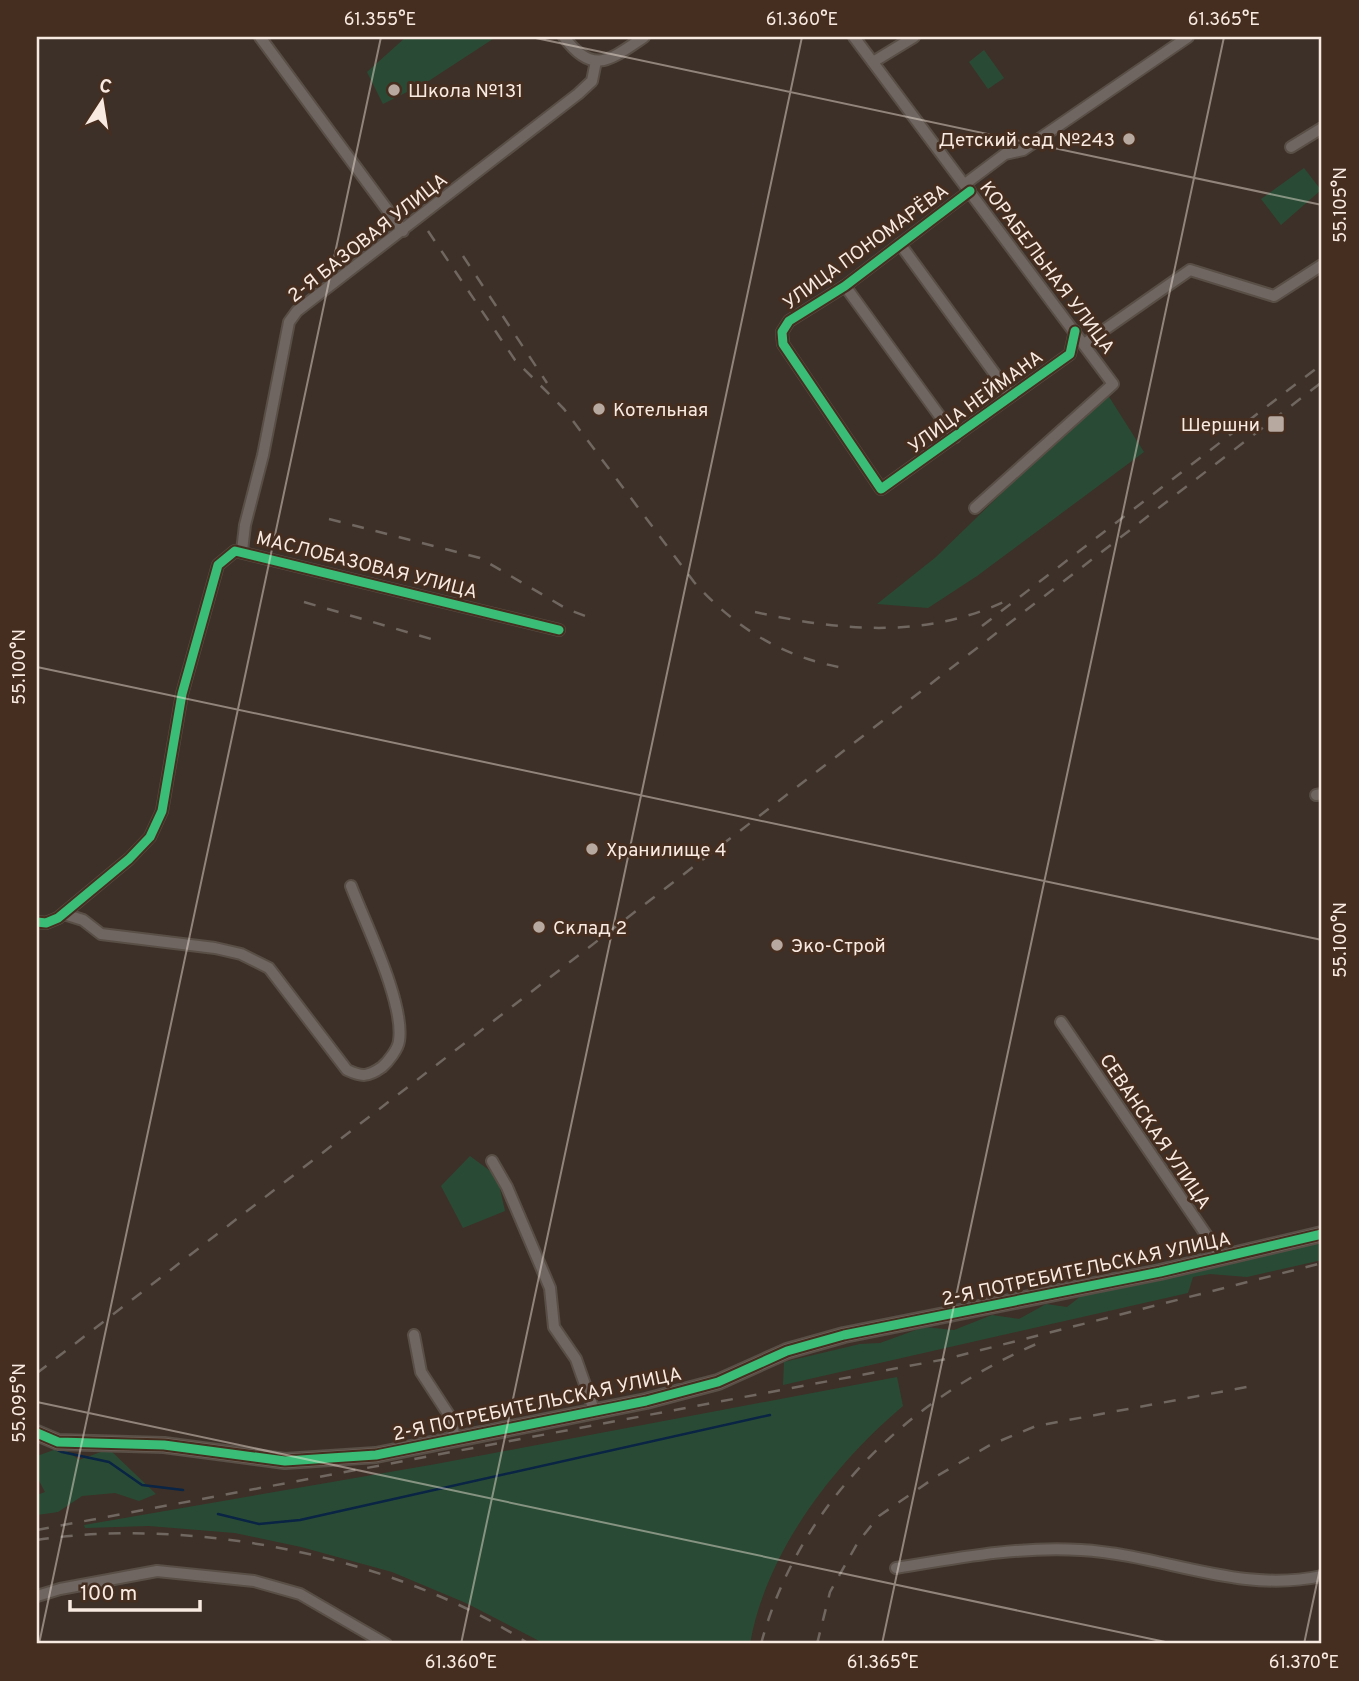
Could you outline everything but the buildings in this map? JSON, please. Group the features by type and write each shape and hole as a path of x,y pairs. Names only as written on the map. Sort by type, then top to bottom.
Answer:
{"street":[{"path":"260,37 403,231"},
{"path":"564,37 576,54 596,61 617,56 644,37"},
{"name":"КОРАБЕЛЬНАЯ УЛИЦА","path":"854,37 1113,384 975,508"},
{"path":"873,62 914,37"},
{"name":"УЛИЦА ПОНОМАРЁВА","path":"881,489 783,344 782,332 789,321 845,286 900,244 1005,154 1023,150 1188,37"},
{"name":"2-Я БАЗОВАЯ УЛИЦА","path":"242,551 289,321 297,311 585,88 592,81 596,61"},
{"path":"1292,147 1322,128"},
{"path":"900,244 1011,397"},
{"path":"1084,344 1190,271 1274,296 1322,265"},
{"path":"845,286 955,437"},
{"name":"УЛИЦА НЕЙМАНА","path":"881,489 1070,354 1075,331"},
{"name":"МАСЛОБАЗОВАЯ УЛИЦА","path":"37,922 50,922 64,914 129,859 156,827 163,804 182,694 218,565 226,556 242,551 559,630"},
{"path":"64,914 83,920 101,934 215,948 240,954 269,968 347,1070 361,1077 372,1074 386,1064 399,1042 398,1007 351,886"},
{"name":"СЕВАНСКАЯ УЛИЦА","path":"1061,1022 1222,1258"},
{"path":"492,1161 507,1186 550,1287 554,1327 576,1359 595,1413"},
{"name":"2-Я ПОТРЕБИТЕЛЬСКАЯ УЛИЦА","path":"37,1433 58,1442 152,1444 285,1461 376,1455 595,1413 718,1382 786,1351 844,1335 1222,1258 1322,1234"},
{"path":"414,1335 421,1372 449,1415 456,1440"},
{"path":"896,1568 976,1554 1081,1550 1261,1582 1322,1576"},
{"path":"37,1596 60,1589 157,1571 254,1581 300,1594 386,1644"}],"green space":[{"name":"Школа №131","path":"406,37 496,37 427,82 383,104 367,72"},
{"path":"984,50 1004,78 988,89 969,62"},
{"path":"1304,168 1321,190 1281,225 1261,199"},
{"path":"1106,392 1144,452 977,576 928,608 877,604 936,557"},
{"path":"470,1156 497,1176 505,1211 463,1228 441,1186"},
{"path":"1322,1242 1322,1260 1247,1277 1210,1274 1193,1277 1188,1293 783,1385 784,1362 860,1344 880,1343 924,1327 954,1330 992,1315 1019,1319 1046,1304 1067,1307 1081,1296"},
{"path":"897,1377 903,1406 852,1455 806,1513 771,1576 758,1610 750,1644 545,1644 466,1603 392,1572 301,1547 235,1533 149,1526 85,1528 84,1525 436,1464"},
{"path":"62,1447 79,1460 109,1449 156,1494 139,1501 115,1493 82,1496 58,1512 37,1515 37,1495 45,1492 37,1477 37,1456"}],"waterway":[{"path":"218,1514 259,1524 300,1520 770,1415"},
{"path":"37,1440 62,1452 109,1462 142,1485 183,1490"}],"railway":[{"path":"428,231 515,360 564,409 694,582 710,599 764,640 805,658 850,669"},
{"path":"463,256 547,383"},
{"path":"982,626 1322,364"},
{"path":"37,1373 1322,382"},
{"path":"329,519 480,558 567,609 596,620"},
{"path":"755,612 819,624 882,628 944,621 1006,601"},
{"path":"304,602 431,639"},
{"path":"37,1530 946,1359 1322,1263"},
{"path":"761,1644 779,1593 802,1545 831,1501 866,1461 904,1425 947,1393 993,1365 1041,1342"},
{"path":"817,1644 830,1592 858,1542 879,1516 937,1476 990,1445 1036,1426 1247,1387"},
{"path":"37,1540 97,1534 161,1534 226,1539 292,1550 357,1567 419,1588 477,1614 529,1644"}],"cycle path":[{"path":"970,191 845,286 789,321 782,332 783,344 881,489 1070,354 1075,331"},
{"path":"37,922 46,923 58,918 129,859 150,837 162,811 182,694 218,565 235,551 559,630"},
{"path":"37,1433 58,1442 164,1445 285,1461 376,1455 646,1401 718,1382 787,1351 844,1335 1160,1272 1322,1234"}],"place":[{"name":"Школа №131","path":"394,90"},
{"name":"Детский сад №243","path":"1129,139"},
{"name":"Котельная","path":"599,409"},
{"name":"Шершни","path":"1276,424"},
{"name":"Хранилище 4","path":"592,849"},
{"name":"Склад 2","path":"539,927"},
{"name":"Эко-Строй","path":"777,945"}]}
